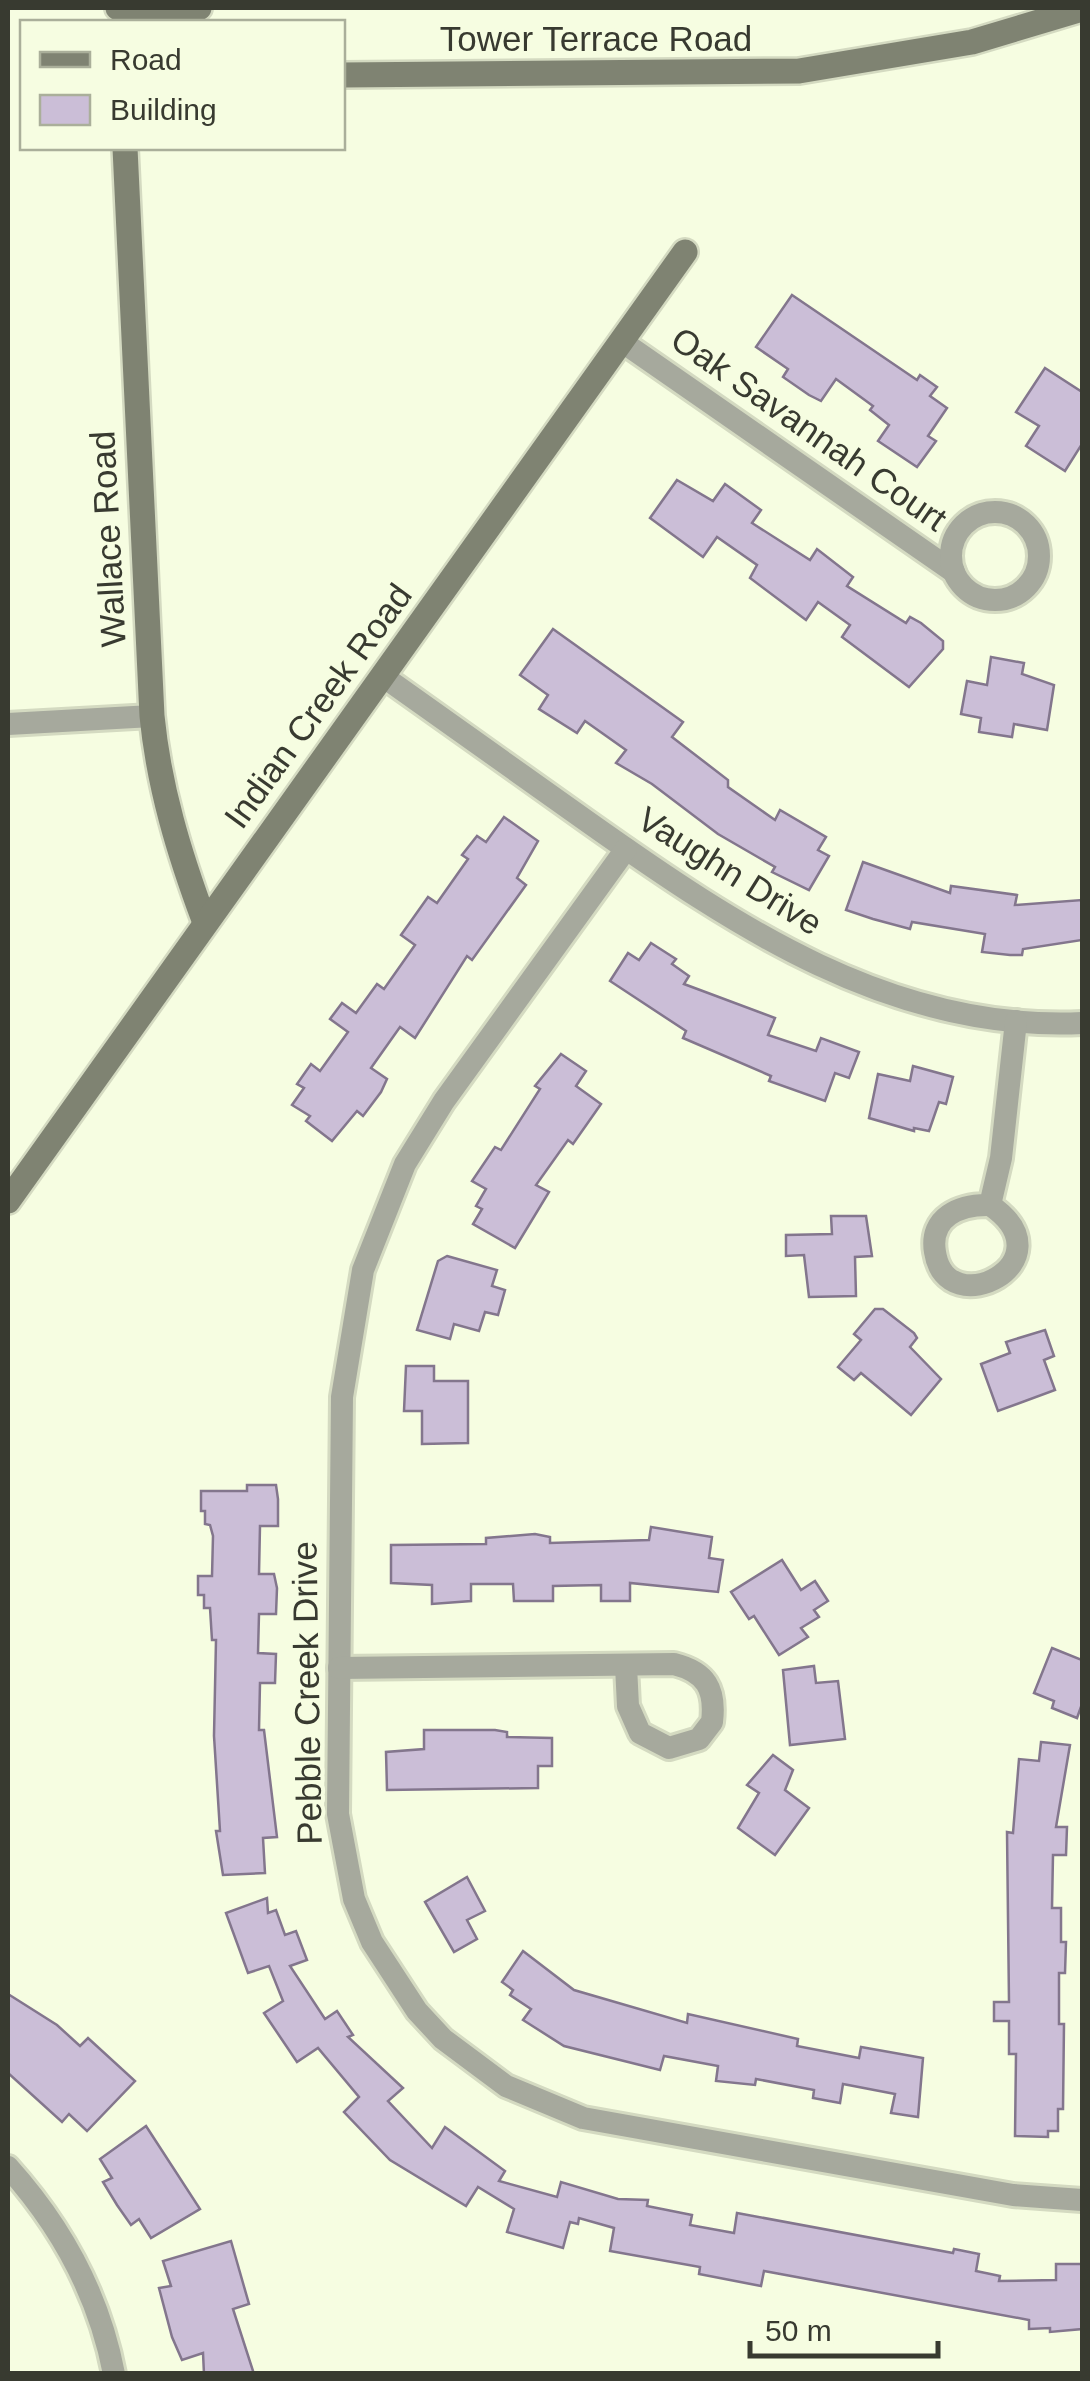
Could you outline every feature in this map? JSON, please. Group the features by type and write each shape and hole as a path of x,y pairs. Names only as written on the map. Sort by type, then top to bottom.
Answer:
{"street":[{"path":"118,8 199,8"},
{"name":"Tower Terrace Road","path":"345,74 799,71 861,64 972,42 1082,9"},
{"name":"Wallace Road","path":"125,150 156,760 176,846 204,920"},
{"name":"Indian Creek Road","path":"8,1201 204,920 384,677 685,252"},
{"name":"Oak Savannah Court","path":"624,342 954,572"},
{"name":"Vaughn Drive","path":"384,677 736,924 806,962 907,997 1016,1021 1082,1023"},
{"path":"8,724 152,716"},
{"name":"Pebble Creek Drive","path":"626,849 444,1102 406,1164 376,1232 352,1312 342,1397 338,1814 354,1899 372,1942 418,2011 443,2039 506,2086 583,2118 1013,2195 1082,2200"},
{"path":"990,1205 1001,1158 1016,1021"},
{"path":"339,1668 674,1664 704,1677 714,1710 706,1731 680,1747 648,1741 631,1717 626,1666"},
{"path":"8,2168 45,2213 77,2264 96,2308 114,2374"}],"building":[{"path":"792,295 917,380 920,375 937,387 930,396 947,408 928,436 936,441 917,467 878,441 889,425 870,410 873,406 836,379 821,401 809,395 783,377 788,369 756,347"},
{"path":"1045,368 1082,392 1082,444 1065,471 1026,446 1039,426 1016,412"},
{"path":"677,480 713,501 725,484 761,510 752,523 810,560 817,549 853,577 847,586 906,623 910,617 921,623 943,641 943,649 909,687 842,637 850,625 818,602 806,620 750,578 757,565 717,537 703,557 650,518"},
{"path":"553,629 683,722 672,737 728,780 728,787 775,820 780,810 826,837 818,850 829,856 809,890 772,872 775,867 718,834 652,784 616,763 626,750 585,721 577,733 539,709 548,695 520,675"},
{"path":"991,657 1024,663 1022,674 1054,685 1047,730 1014,724 1012,737 979,732 981,718 961,714 967,681 987,685"},
{"path":"504,817 538,841 517,878 526,885 472,960 467,956 415,1038 400,1027 371,1068 387,1079 381,1092 363,1116 357,1111 332,1141 306,1121 310,1116 292,1105 304,1088 297,1084 311,1064 320,1071 348,1032 330,1019 342,1003 356,1013 377,984 384,989 415,945 401,935 428,897 437,903 468,859 462,855 477,836 486,842"},
{"path":"863,862 950,893 951,886 1017,895 1015,905 1082,900 1082,940 1023,949 1022,955 982,952 985,934 912,922 910,929 846,910"},
{"path":"651,943 676,959 672,964 689,976 684,984 775,1018 768,1035 816,1051 821,1038 859,1052 849,1078 835,1073 825,1101 769,1081 771,1076 683,1038 686,1031 610,981 628,953 639,960"},
{"path":"561,1054 586,1071 576,1086 601,1104 573,1144 568,1140 536,1185 549,1192 515,1248 473,1224 482,1209 476,1206 486,1189 472,1181 495,1147 501,1150 540,1089 535,1086"},
{"path":"913,1066 953,1077 946,1104 939,1102 929,1131 914,1131 869,1118 878,1074 910,1081"},
{"path":"831,1216 866,1216 872,1256 855,1257 856,1296 809,1297 804,1255 786,1256 786,1235 832,1234"},
{"path":"447,1256 497,1270 492,1286 505,1290 498,1315 485,1312 479,1331 454,1324 450,1339 417,1330 438,1261"},
{"path":"875,1309 883,1309 914,1333 917,1338 910,1347 941,1379 911,1415 861,1373 854,1380 838,1367 861,1340 854,1334"},
{"path":"1045,1330 1054,1356 1044,1360 1055,1390 998,1411 981,1364 1010,1353 1006,1342"},
{"path":"406,1366 434,1366 434,1381 468,1381 468,1443 422,1444 422,1411 404,1411"},
{"path":"247,1485 276,1485 278,1499 278,1526 260,1526 259,1574 274,1574 277,1588 276,1614 259,1614 258,1653 276,1654 275,1683 260,1683 259,1730 264,1730 277,1837 263,1838 265,1873 223,1875 216,1831 220,1831 214,1736 216,1640 212,1640 210,1608 204,1608 204,1595 198,1595 198,1576 212,1576 213,1536 210,1525 205,1524 205,1511 201,1511 201,1491 247,1491"},
{"path":"651,1527 712,1537 709,1558 723,1560 718,1592 630,1583 630,1601 601,1601 601,1585 553,1586 553,1601 514,1601 513,1584 471,1584 471,1601 432,1604 432,1585 391,1583 391,1545 486,1544 486,1538 535,1534 550,1537 550,1543 649,1540"},
{"path":"782,1560 801,1590 815,1581 828,1601 814,1610 819,1617 801,1628 808,1637 779,1655 754,1616 749,1619 731,1592"},
{"path":"1052,1648 1082,1660 1082,1704 1077,1718 1052,1708 1054,1701 1034,1693"},
{"path":"814,1666 816,1683 838,1681 845,1739 790,1745 783,1670"},
{"path":"424,1730 495,1730 507,1732 507,1737 552,1738 552,1766 538,1766 538,1788 387,1790 386,1752 424,1749"},
{"path":"1041,1742 1070,1745 1056,1827 1067,1827 1066,1855 1053,1855 1052,1908 1061,1908 1061,1942 1066,1942 1065,1973 1059,1973 1059,2024 1064,2024 1063,2109 1058,2109 1058,2131 1048,2131 1048,2137 1015,2136 1016,2054 1009,2054 1009,2021 994,2021 994,2002 1009,2002 1007,1832 1013,1833 1019,1759 1039,1761"},
{"path":"773,1755 793,1770 785,1790 809,1808 775,1855 738,1828 759,1793 747,1785"},
{"path":"467,1877 485,1911 467,1920 477,1939 454,1952 425,1902"},
{"path":"267,1898 268,1913 276,1910 285,1935 296,1931 307,1960 290,1966 325,2019 337,2011 353,2035 348,2037 403,2088 388,2101 432,2148 445,2127 505,2171 499,2181 557,2197 561,2182 618,2199 648,2200 647,2206 692,2215 690,2225 734,2233 737,2213 953,2253 954,2249 979,2254 976,2271 1000,2276 999,2281 1056,2280 1056,2264 1082,2264 1082,2329 1029,2329 1029,2320 764,2271 761,2286 699,2274 700,2267 610,2251 614,2228 579,2218 578,2224 570,2222 563,2248 507,2232 514,2209 478,2187 466,2206 390,2160 344,2112 359,2097 318,2048 297,2062 264,2013 283,2001 269,1966 248,1973 226,1913"},
{"path":"523,1951 574,1990 687,2023 688,2014 798,2039 797,2046 859,2058 861,2047 923,2058 918,2117 891,2113 895,2094 843,2084 840,2103 813,2098 814,2090 756,2079 755,2085 716,2081 718,2066 664,2056 660,2070 564,2046 523,2020 531,2009 510,1995 513,1990 502,1982"},
{"path":"8,1994 57,2025 80,2046 88,2038 135,2081 87,2131 69,2114 62,2122 8,2073"},
{"path":"146,2126 200,2209 151,2238 139,2219 131,2225 117,2205 103,2182 112,2178 100,2159"},
{"path":"231,2241 249,2304 233,2309 254,2374 204,2374 203,2353 182,2360 172,2337 159,2288 171,2286 163,2261"}]}
